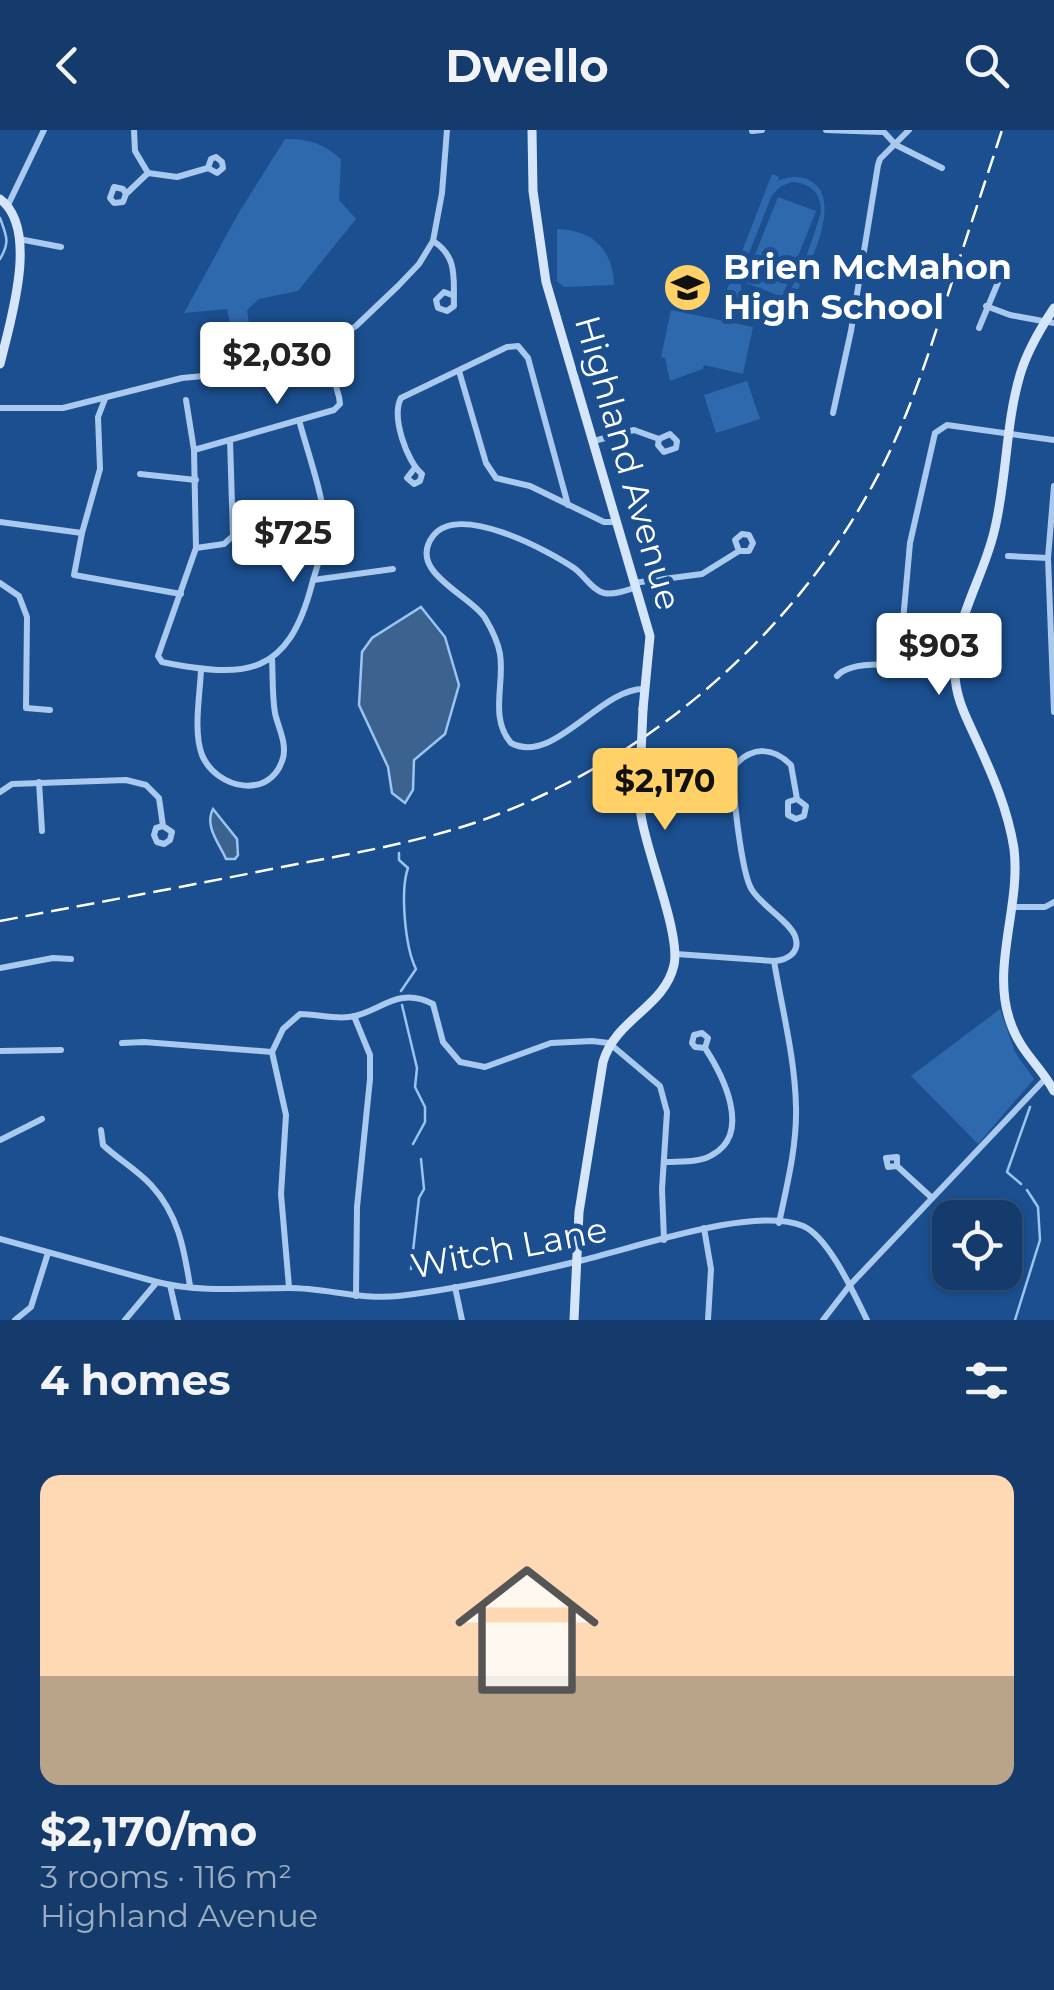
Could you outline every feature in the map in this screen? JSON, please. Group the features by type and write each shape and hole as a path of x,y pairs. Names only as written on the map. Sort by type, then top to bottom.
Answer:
{"street":[{"path":"0,364 17,287 19,239 18,222 4,202 44,130"},
{"path":"134,130 135,151 148,173 177,178 208,168"},
{"path":"0,408 62,408 182,378 225,374 324,346 356,326 398,286 419,264 433,241 447,130"},
{"name":"Highland Avenue","path":"532,130 534,201 546,282 650,636 641,754 641,816 676,954"},
{"path":"752,131 762,130"},
{"path":"826,130 882,131 896,145 942,168"},
{"path":"832,413 851,331 878,165 880,158 909,130"},
{"path":"126,194 148,173"},
{"path":"19,239 61,246"},
{"path":"433,241 449,255 453,266 452,295"},
{"path":"978,328 998,280"},
{"path":"986,306 1050,322"},
{"path":"1054,308 1020,373 994,532 959,631 954,671 963,710 1006,812 1014,854 1014,907 1004,996 1017,1040 1028,1060 1050,1074 1054,1091"},
{"path":"194,450 334,410 340,404 324,346"},
{"path":"414,469 398,418 398,402 507,347 518,346 526,352 568,505"},
{"path":"459,371 496,478 530,486 604,522 616,522"},
{"path":"106,399 98,417 100,469 74,575 181,594"},
{"path":"186,400 194,450 196,548 158,656 159,660 201,670 236,671 272,658 302,622 325,526 300,420"},
{"path":"899,666 910,543 935,433 947,425 1054,440"},
{"path":"594,441 634,430 659,439"},
{"path":"196,548 224,544 233,536 230,440"},
{"path":"140,474 196,480"},
{"path":"1054,486 1048,558 1054,712"},
{"path":"0,522 82,533"},
{"path":"645,689 619,693 554,739 522,748 511,743 502,731 500,660 490,628 475,606 435,576 428,545 434,535 463,525 487,527 574,568 604,593 702,574 739,551"},
{"path":"1008,556 1048,558"},
{"path":"313,580 393,569"},
{"path":"0,583 19,596 27,616 26,708 50,710"},
{"path":"201,670 199,740 204,758 211,770 228,782 257,786 270,778 284,758 275,710 272,658"},
{"path":"837,676 845,668 862,665 954,671"},
{"path":"574,1320 575,1262 586,1150 609,1043 662,991 676,954 774,961 792,955 796,940 792,931 762,904 745,876 732,790 735,765 751,753 775,753 791,765 797,798"},
{"path":"0,792 12,784 39,782 142,783 159,798 162,826"},
{"path":"39,782 42,830"},
{"path":"1014,907 1044,908 1054,902"},
{"path":"0,968 53,958 71,959"},
{"path":"774,961 794,1074 796,1111 779,1223"},
{"path":"289,1288 282,1194 286,1117 272,1052 283,1029 300,1014 354,1016 384,1002 408,998 433,1004 448,1052 460,1062 472,1066 500,1064 550,1044 609,1043 660,1086 667,1112 662,1190 664,1240"},
{"path":"354,1016 370,1055 357,1207 356,1296"},
{"path":"122,1043 272,1052"},
{"path":"665,1162 710,1157 726,1141 731,1108 728,1090 705,1048"},
{"path":"0,1051 61,1050"},
{"path":"824,1320 850,1285 1050,1074"},
{"path":"0,1140 42,1119"},
{"path":"101,1130 103,1144 151,1184 168,1209 182,1237 190,1286"},
{"path":"897,1166 932,1198"},
{"name":"Witch Lane","path":"0,1239 170,1285 232,1291 289,1288 387,1297 575,1262 704,1228 779,1223 802,1226 813,1233 850,1285 868,1320"},
{"path":"704,1228 711,1269 708,1320"},
{"path":"15,1320 31,1307 48,1252"},
{"path":"126,1320 157,1282"},
{"path":"170,1285 178,1320"},
{"path":"455,1287 462,1320"}],"shaded area":[{"path":"285,139 315,143 341,159 339,200 356,219 298,291 259,299 247,310 255,364 240,369 227,309 184,313"},
{"path":"772,174 779,177 778,181 793,177 809,180 820,189 824,219 813,256 792,301 777,313 761,316 746,309 735,294 732,298 725,295","holes":["799,183 817,195 821,213 794,285 771,310 757,310 742,298 740,276 772,195 781,186"]},
{"path":"778,197 816,211 782,297 744,282"},
{"path":"557,229 581,233 598,244 610,261 614,285 564,287 557,281"},
{"path":"671,310 753,327 743,374 704,365 703,369 670,381 665,358 661,357"},
{"path":"747,381 760,419 716,433 704,395"},
{"path":"421,607 445,637 459,685 445,734 414,760 413,790 405,803 392,793 388,767 359,705 362,652 372,638"},
{"path":"213,809 237,839 235,859 226,859 213,834"},
{"path":"1000,1009 1015,1052 1034,1079 978,1144 911,1076"}],"waterway":[{"path":"0,218 6,239 0,259"},
{"path":"399,853 399,860 408,868 405,919 416,969 401,991"},
{"path":"402,1005 417,1068 415,1087 425,1107 425,1122 413,1144"},
{"path":"1021,1184 1007,1172 1030,1107"},
{"path":"411,1269 419,1198 424,1189 421,1159"},
{"path":"1015,1320 1040,1240 1038,1207 1027,1190"}],"railway":[{"path":"0,921 357,853 456,829 545,794 607,761 666,721 721,676 772,626 817,572 857,513 890,451 915,391 1002,130"}],"place":[{"name":"Brien McMahon High School","path":"688,287"}]}
